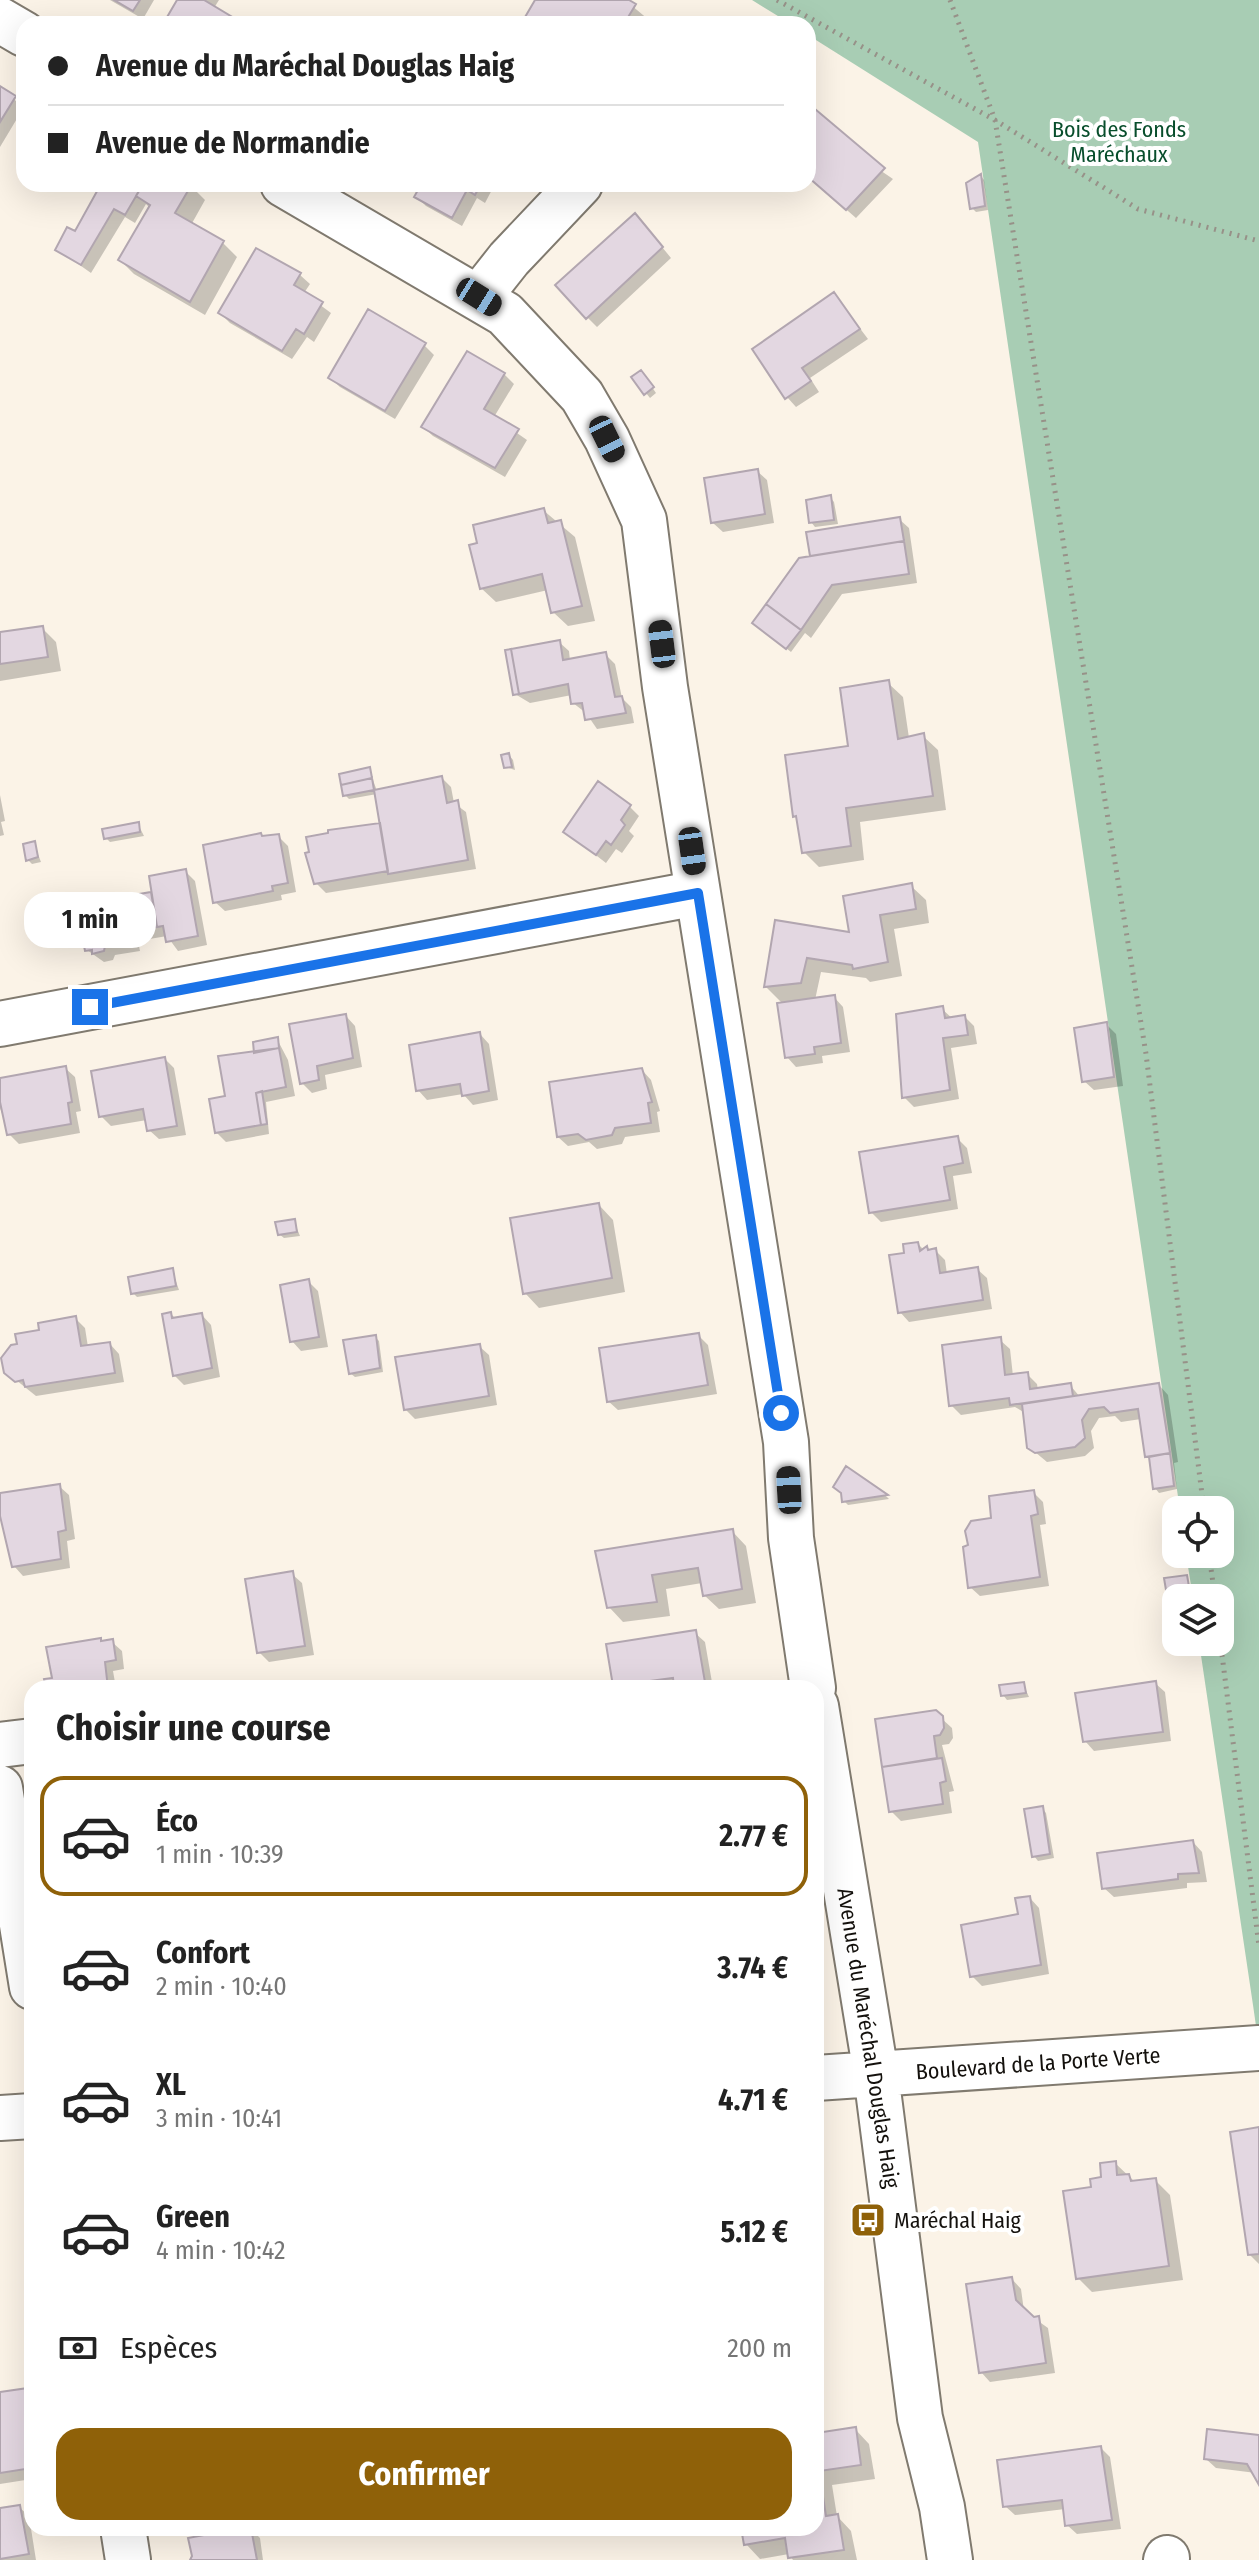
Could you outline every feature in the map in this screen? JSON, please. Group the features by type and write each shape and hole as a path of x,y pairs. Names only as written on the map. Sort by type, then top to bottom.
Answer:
{"street":[{"path":"297,192 505,314 582,396 607,439 644,520 665,687 786,1442 791,1538 812,1680"},
{"path":"479,297 509,259 572,192"},
{"path":"0,1024 698,893"},
{"path":"0,1745 24,1742"},
{"name":"Avenue du Maréchal Douglas Haig","path":"824,1755 876,2074 920,2418 942,2507 950,2560"},
{"path":"0,1788 24,1937"},
{"name":"Boulevard de la Porte Verte","path":"824,2077 1259,2048"},
{"path":"0,2118 24,2116"},
{"path":"124,2536 128,2560"}],"path":[{"path":"777,0 806,16"},
{"path":"950,0 995,120 1146,1054 1202,1496"},
{"path":"816,21 995,120 1138,209 1259,241"},
{"path":"1222,1656 1259,1946"}],"green space":[{"name":"Bois des Fonds Maréchaux","path":"752,0 1259,0 1259,2026 1256,2026 1201,1656 1234,1656 1234,1584 1191,1584 1188,1568 1234,1568 1234,1496 1178,1496 978,142 816,40 816,16 778,16"}],"building":[{"path":"114,0 140,0 133,11"},
{"path":"177,0 204,0 231,16 168,16"},
{"path":"535,0 629,0 636,4 629,16 526,16"},
{"path":"0,86 16,96 0,122"},
{"path":"816,110 885,168 846,210 816,184"},
{"path":"981,174 985,206 970,209 966,183"},
{"path":"97,192 138,192 125,215 114,209 81,265 55,250 67,227 75,231"},
{"path":"138,192 187,192 175,213 224,241 190,302 118,260 150,205 136,196"},
{"path":"417,192 466,192 452,218 414,197"},
{"path":"635,213 663,247 586,319 555,285"},
{"path":"256,248 301,273 294,285 323,302 304,334 296,329 282,351 218,313"},
{"path":"834,292 860,329 802,368 811,381 785,399 752,349"},
{"path":"368,309 426,343 385,411 328,378"},
{"path":"467,351 505,373 484,409 519,429 495,468 421,427"},
{"path":"641,370 654,387 644,395 631,377"},
{"path":"758,469 765,514 711,523 704,478"},
{"path":"831,495 834,520 809,523 806,500"},
{"path":"544,508 548,523 561,520 582,606 551,613 542,574 480,589 469,545 477,543 473,525"},
{"path":"900,517 904,541 810,556 806,532"},
{"path":"904,541 909,574 832,585 801,630 766,604 799,558"},
{"path":"766,604 801,630 786,649 752,623"},
{"path":"43,626 48,657 0,664 0,632"},
{"path":"560,640 563,660 606,652 615,697 622,696 626,713 585,720 582,703 571,704 568,684 519,694 511,649"},
{"path":"511,649 519,694 513,695 505,650"},
{"path":"889,680 898,739 924,733 933,796 846,808 851,846 802,853 796,816 793,817 785,755 848,746 840,688"},
{"path":"509,753 512,767 504,768 501,755"},
{"path":"370,767 372,778 341,785 339,774"},
{"path":"442,776 447,803 458,800 468,860 388,874 374,790"},
{"path":"372,778 374,790 343,796 341,785"},
{"path":"598,781 631,805 621,820 625,825 611,845 606,841 596,855 563,832"},
{"path":"139,822 140,832 104,839 102,829"},
{"path":"380,823 388,871 314,884 305,853 309,852 306,837 328,833 328,830"},
{"path":"261,833 262,836 279,834 288,883 272,886 273,891 213,903 203,845"},
{"path":"35,841 38,857 26,861 23,844"},
{"path":"186,869 198,936 166,942 163,926 157,927 149,876"},
{"path":"912,883 916,909 880,915 888,962 853,969 852,965 807,958 801,983 764,987 775,920 849,932 843,896"},
{"path":"151,892 157,927 130,932 132,942 105,946 104,951 92,954 92,950 85,951 76,905"},
{"path":"835,995 841,1043 814,1047 815,1054 785,1058 777,1003"},
{"path":"943,1006 945,1018 965,1015 968,1035 943,1038 950,1090 902,1098 896,1014"},
{"path":"346,1014 353,1058 317,1066 319,1080 300,1084 289,1024"},
{"path":"1107,1022 1114,1077 1082,1082 1074,1028"},
{"path":"480,1032 489,1091 462,1096 460,1084 416,1091 409,1045"},
{"path":"278,1037 279,1048 254,1053 253,1042"},
{"path":"279,1048 286,1087 256,1093 261,1125 215,1133 209,1099 225,1096 218,1056"},
{"path":"165,1057 177,1126 147,1131 143,1109 99,1117 91,1071"},
{"path":"66,1066 72,1102 68,1103 71,1124 7,1135 0,1102 0,1078"},
{"path":"642,1068 652,1102 648,1103 651,1123 615,1128 612,1135 586,1140 578,1134 557,1137 549,1082"},
{"path":"262,1091 267,1124 261,1125 256,1093"},
{"path":"958,1136 963,1163 944,1167 950,1200 869,1213 859,1152"},
{"path":"599,1203 612,1278 523,1294 510,1218"},
{"path":"295,1219 297,1232 278,1235 275,1222"},
{"path":"918,1242 920,1251 927,1246 928,1250 936,1248 940,1273 978,1267 983,1300 898,1313 889,1255 904,1253 903,1244"},
{"path":"173,1268 176,1286 131,1294 128,1277"},
{"path":"309,1279 319,1337 290,1342 280,1285"},
{"path":"171,1312 172,1318 202,1313 212,1368 173,1376 162,1314"},
{"path":"76,1316 81,1346 110,1342 115,1373 25,1387 23,1380 15,1382 4,1373 1,1358 11,1345 17,1344 15,1334 39,1330 38,1323"},
{"path":"699,1333 708,1385 607,1402 599,1348"},
{"path":"376,1335 380,1368 349,1374 343,1340"},
{"path":"1001,1337 1005,1375 1028,1372 1030,1389 1071,1383 1073,1396 1010,1405 1009,1398 949,1406 942,1345"},
{"path":"480,1344 489,1396 404,1410 395,1357"},
{"path":"1159,1383 1170,1453 1145,1457 1138,1409 1110,1413 1104,1407 1089,1409 1082,1420 1085,1438 1075,1447 1035,1453 1027,1448 1022,1404"},
{"path":"1170,1453 1174,1486 1153,1489 1149,1457"},
{"path":"846,1466 888,1495 842,1502 841,1493 833,1487"},
{"path":"60,1484 66,1530 58,1532 61,1559 12,1567 0,1516 0,1493"},
{"path":"1034,1490 1038,1514 1031,1516 1040,1577 968,1588 963,1547 968,1545 965,1531 971,1521 991,1518 989,1496"},
{"path":"733,1529 742,1589 703,1596 698,1568 652,1575 657,1602 607,1608 595,1551"},
{"path":"293,1571 305,1646 257,1653 245,1579"},
{"path":"1187,1575 1189,1584 1165,1584 1164,1578"},
{"path":"696,1630 705,1680 612,1680 606,1644"},
{"path":"101,1638 101,1641 113,1639 116,1660 105,1662 107,1680 44,1680 52,1678 46,1647"},
{"path":"1156,1681 1163,1732 1083,1742 1075,1693"},
{"path":"1024,1682 1026,1693 1001,1696 999,1685"},
{"path":"936,1710 943,1716 944,1728 940,1735 934,1736 937,1758 882,1767 875,1719"},
{"path":"942,1758 946,1781 940,1783 943,1804 889,1812 882,1767"},
{"path":"1043,1806 1050,1854 1032,1857 1024,1809"},
{"path":"1193,1840 1199,1873 1178,1874 1178,1879 1102,1889 1097,1853"},
{"path":"1030,1896 1041,1965 970,1977 961,1925 1018,1914 1015,1898"},
{"path":"1259,2127 1259,2254 1248,2255 1230,2132"},
{"path":"1116,2161 1117,2175 1129,2174 1131,2181 1156,2178 1169,2266 1076,2279 1063,2191 1091,2187 1090,2179 1101,2177 1100,2163"},
{"path":"1012,2277 1016,2300 1034,2317 1039,2316 1046,2363 979,2373 966,2284"},
{"path":"24,2389 24,2469 0,2473 0,2392"},
{"path":"856,2427 861,2465 824,2470 824,2432"},
{"path":"1207,2429 1259,2435 1259,2485 1247,2464 1204,2459"},
{"path":"1101,2446 1112,2520 1065,2526 1062,2500 1003,2507 997,2460"},
{"path":"824,2503 826,2516 838,2514 844,2550 788,2558 785,2538 744,2545 742,2536 824,2536"},
{"path":"20,2505 29,2554 0,2559 0,2508"},
{"path":"252,2536 257,2560 190,2560 188,2538"}],"place":[{"name":"Maréchal Haig","path":"868,2220"}],"route":[{"path":"90,1007 698,893 781,1413"}]}
